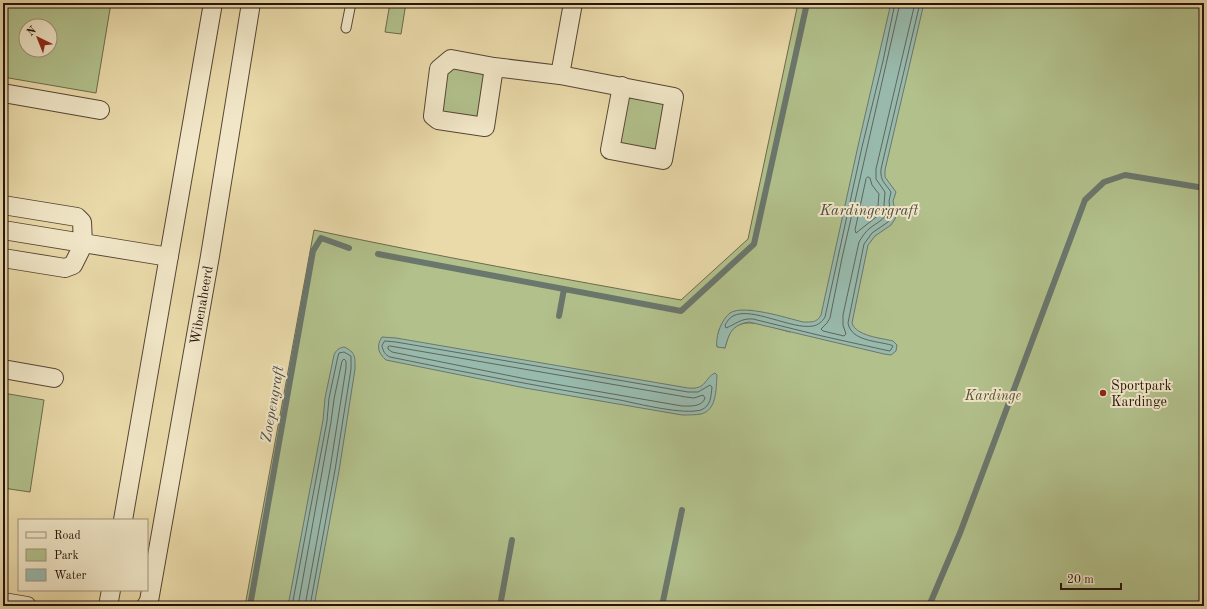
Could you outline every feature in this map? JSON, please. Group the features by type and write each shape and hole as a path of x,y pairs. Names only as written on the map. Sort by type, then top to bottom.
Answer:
{"street":[{"path":"123,519 213,3"},
{"name":"Wibenaheerd","path":"146,606 149,601 207,271 251,3"},
{"path":"560,75 573,3"},
{"path":"494,67 560,75 622,86 674,97 663,160 610,150 622,86"},
{"path":"3,93 100,110"},
{"path":"3,205 77,217 82,222 83,243 73,265 65,268 3,258"},
{"path":"3,230 169,257"},
{"path":"3,369 54,378"},
{"path":"108,606 111,591"},
{"path":"3,602 27,606"}],"lane":[{"path":"346,28 351,3"}],"green space":[{"path":"3,3 111,3 96,93 3,77"},
{"path":"390,3 406,3 401,34 385,32"},
{"name":"Kardinge","path":"798,3 1204,3 1204,606 245,606 314,230 452,258 681,300 748,239","holes":["750,310 790,332 760,324 744,323 732,330 725,348 717,346 719,330"]},
{"path":"460,67 487,72 480,120 439,113 445,75 451,69"},
{"path":"626,93 664,104 660,151 618,144"},
{"path":"3,393 44,400 30,492 3,488"}],"water":[{"name":"Kardingergraft","path":"891,3 924,3 885,170 885,177 896,192 893,201 896,215 891,225 875,236 868,245 852,323 858,331 864,334 893,341 897,345 896,351 891,355 884,354 749,322 743,323 732,330 725,348 717,347 719,330 722,323 730,313 736,311 755,311 803,322 816,321 821,315"},
{"path":"382,337 396,338 688,388 699,387 715,373 717,375 715,398 713,404 706,412 701,414 682,415 525,388 386,360 381,355 379,349 379,343"},
{"path":"344,347 353,353 355,369 339,471 314,606 288,606 334,355 338,350"}],"waterway":[{"path":"378,254 681,311 754,244 807,3"},
{"path":"929,606 960,533 1085,200 1104,182 1125,175 1204,188"},
{"name":"Zoepengraft","path":"250,606 313,251 321,238 349,248"},
{"path":"559,316 564,289"},
{"path":"662,606 682,510"},
{"path":"500,606 512,540"}],"place":[{"name":"Sportpark Kardinge","path":"1103,393"}]}
